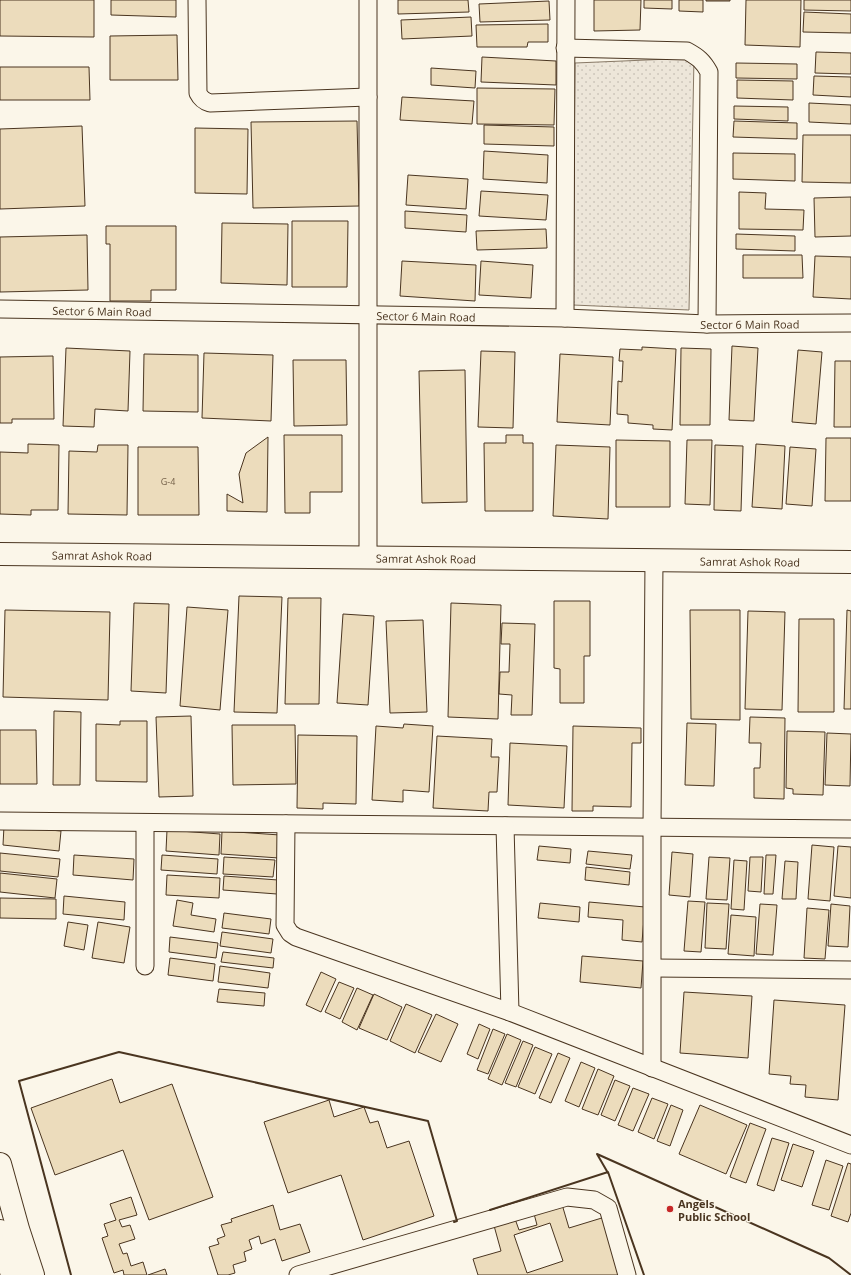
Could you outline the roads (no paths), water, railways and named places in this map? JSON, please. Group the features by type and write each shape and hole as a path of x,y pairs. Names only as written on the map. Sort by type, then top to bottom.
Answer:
{"street":[{"path":"197,0 198,93 200,98 205,101 210,103 368,97"},
{"path":"368,0 368,557"},
{"path":"565,318 566,0"},
{"path":"565,48 687,51 704,62 709,72 707,324"},
{"name":"Sector 6 Main Road","path":"0,309 565,318 707,324 851,323"},
{"name":"Samrat Ashok Road","path":"0,554 851,562"},
{"path":"652,1068 654,560"},
{"path":"0,821 851,830"},
{"path":"145,823 145,966"},
{"path":"286,824 285,925 296,937 510,1012 851,1145"},
{"path":"505,826 510,1012"},
{"path":"653,968 851,970"},
{"path":"0,1164 18,1229 33,1275"},
{"path":"298,1275 567,1196 594,1200 608,1208 627,1275"},
{"path":"0,1231 12,1275"}],"place":[{"name":"Angels Public School","path":"670,1209"}]}
